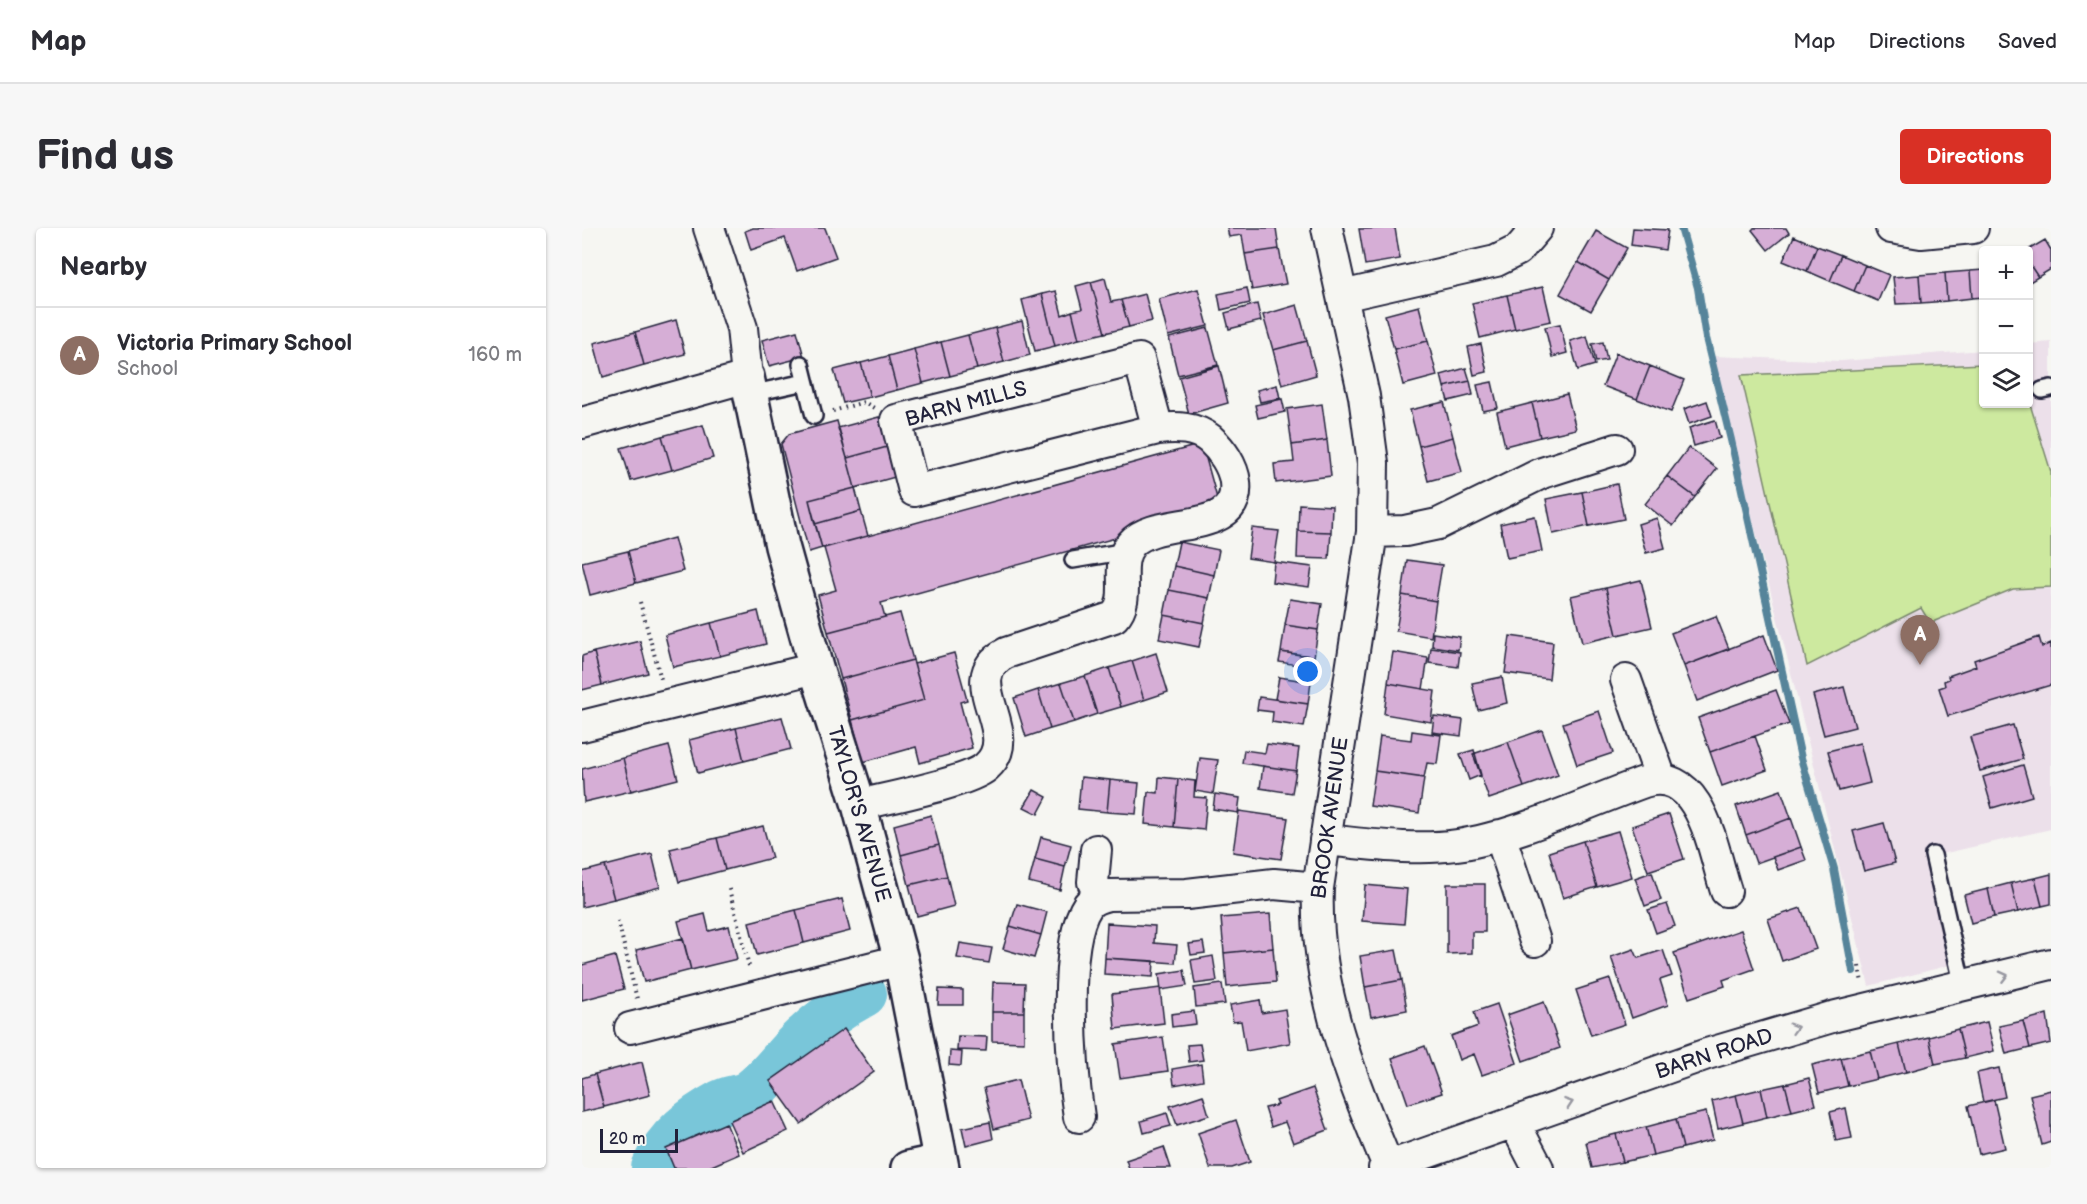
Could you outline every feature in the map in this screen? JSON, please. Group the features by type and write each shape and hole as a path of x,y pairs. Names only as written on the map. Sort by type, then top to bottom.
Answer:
{"street":[{"name":"TAYLOR'S AVENUE","path":"709,228 742,328 748,386 782,546 816,668 859,805 901,960 941,1164"},
{"name":"BROOK AVENUE","path":"1327,228 1371,430 1373,463 1372,532 1318,888 1322,960 1337,1036 1386,1167"},
{"path":"1342,296 1496,261 1518,250 1538,228"},
{"path":"1891,228 1938,233 1973,228"},
{"name":"BARN MILLS","path":"1126,551 1143,534 1206,520 1224,513 1234,495 1232,471 1215,443 1205,435 1187,428 1158,429 914,491 896,420 1139,359 1158,429"},
{"path":"582,423 748,386"},
{"path":"1372,532 1405,531 1438,524 1542,473 1617,449"},
{"path":"859,805 967,777 989,764 998,746 997,727 986,687 987,671 991,664 1006,653 1114,617 1123,599 1123,566 1126,551"},
{"path":"582,726 816,668"},
{"path":"1626,680 1661,779"},
{"path":"1325,840 1398,847 1441,847 1500,835 1644,782 1661,779 1679,785 1694,799 1726,891"},
{"path":"1500,835 1535,941"},
{"path":"1096,850 1093,882 1100,897"},
{"path":"1079,1117 1071,1060 1071,987 1080,925 1088,905 1100,897 1186,894 1274,884 1318,888"},
{"path":"637,1027 901,960"},
{"name":"BARN ROAD","path":"1386,1167 1707,1054 1832,1017 2051,964"},
{"path":"1514,1122 1538,1168"},
{"path":"908,1168 941,1164"}],"lane":[{"path":"801,364 814,416"},
{"path":"748,386 805,382"},
{"path":"1072,560 1126,551"},
{"path":"1933,855 1963,987"}],"path":[{"path":"814,416 864,402 896,420"},
{"path":"640,602 668,705"},
{"path":"729,889 756,996"},
{"path":"618,921 637,1027"},
{"path":"1859,966 1863,987"}],"shaded area":[{"path":"2051,342 2051,829 1933,856 1958,963 1869,986 1712,356 1841,361 1979,350 1979,408 2033,408 2033,344"}],"green space":[{"path":"1979,364 1979,408 2031,408 2051,472 2051,587 2013,589 1930,623 1921,608 1807,666 1741,375"}],"building":[{"path":"753,228 825,228 836,257 797,271 785,238 751,250 745,231"},
{"path":"1227,228 1276,228 1279,249 1245,254 1242,235 1229,237"},
{"path":"1395,228 1400,259 1365,265 1359,229"},
{"path":"1633,228 1668,230 1665,250 1631,245"},
{"path":"1754,228 1786,228 1789,233 1768,250 1752,230"},
{"path":"1596,231 1627,248 1609,280 1578,262"},
{"path":"1794,236 1817,246 1807,271 1783,261"},
{"path":"2045,240 2051,250 2051,269 2038,277 2033,270 2033,247"},
{"path":"1817,246 1841,255 1830,281 1807,271"},
{"path":"1279,249 1286,284 1252,290 1245,254"},
{"path":"1841,255 1865,265 1854,291 1830,281"},
{"path":"1578,262 1609,280 1591,311 1560,294"},
{"path":"1865,265 1889,275 1878,301 1854,291"},
{"path":"1979,270 1979,297 1972,298 1970,271"},
{"path":"2033,270 2038,277 2033,280"},
{"path":"1970,271 1972,298 1947,301 1945,273"},
{"path":"1945,273 1947,301 1921,303 1919,275"},
{"path":"1919,275 1921,303 1896,304 1893,277"},
{"path":"1105,278 1111,302 1121,300 1129,327 1105,333 1091,282"},
{"path":"1091,282 1105,333 1079,339 1072,311 1082,309 1076,286"},
{"path":"1543,287 1551,321 1515,329 1507,295"},
{"path":"1247,288 1250,303 1221,310 1218,294"},
{"path":"1198,289 1208,326 1168,336 1159,299"},
{"path":"1056,291 1062,315 1072,311 1079,339 1055,346 1042,294"},
{"path":"1042,294 1055,346 1035,351 1022,300"},
{"path":"1145,294 1152,321 1129,327 1121,300"},
{"path":"1507,295 1515,329 1480,338 1472,303"},
{"path":"1257,304 1261,321 1229,329 1225,313"},
{"path":"1297,305 1307,341 1273,350 1263,315"},
{"path":"1419,306 1428,341 1394,349 1385,315"},
{"path":"676,320 685,354 644,365 635,332"},
{"path":"1022,321 1030,355 1004,362 995,328"},
{"path":"1560,324 1567,353 1552,357 1545,327"},
{"path":"995,328 1004,362 977,369 968,335"},
{"path":"1208,328 1218,365 1178,375 1169,338"},
{"path":"797,331 804,357 769,366 762,340"},
{"path":"635,332 644,365 603,377 594,343"},
{"path":"968,335 977,369 950,376 941,342"},
{"path":"1587,336 1595,365 1578,370 1570,341"},
{"path":"1307,341 1316,375 1282,385 1273,350"},
{"path":"1428,341 1437,376 1403,385 1394,349"},
{"path":"941,342 950,376 923,383 914,349"},
{"path":"1603,342 1607,360 1596,362 1592,344"},
{"path":"1481,344 1487,372 1474,375 1468,347"},
{"path":"914,349 923,383 897,390 888,356"},
{"path":"1616,353 1650,366 1637,399 1603,386"},
{"path":"888,356 897,390 870,397 861,363"},
{"path":"861,363 870,397 843,403 834,370"},
{"path":"1219,366 1228,403 1189,414 1179,377"},
{"path":"1650,366 1684,380 1671,412 1637,399"},
{"path":"1466,368 1470,381 1444,387 1441,375"},
{"path":"1470,381 1473,395 1448,401 1444,387"},
{"path":"1492,382 1498,408 1483,411 1477,385"},
{"path":"1277,385 1280,398 1260,402 1257,390"},
{"path":"1567,394 1576,429 1540,437 1532,403"},
{"path":"1282,399 1285,412 1258,418 1255,405"},
{"path":"1707,401 1712,416 1689,424 1684,409"},
{"path":"1444,402 1453,437 1419,446 1410,410"},
{"path":"1532,403 1540,437 1505,446 1497,412"},
{"path":"1322,404 1327,440 1292,445 1287,409"},
{"path":"879,417 887,447 847,458 838,428"},
{"path":"1715,420 1720,438 1694,446 1689,428"},
{"path":"837,421 855,488 809,500 822,548 809,552 781,444 789,434"},
{"path":"703,425 713,458 672,470 662,436"},
{"path":"662,436 672,470 631,481 621,448"},
{"path":"1453,437 1462,472 1428,481 1419,446"},
{"path":"1327,440 1331,476 1276,483 1274,464 1294,462 1292,445"},
{"path":"1202,444 1220,509 881,603 885,617 828,632 818,595 836,590 824,548"},
{"path":"887,447 895,477 855,488 847,458"},
{"path":"1689,447 1717,469 1695,497 1667,476"},
{"path":"1667,476 1695,497 1673,526 1645,504"},
{"path":"1617,484 1624,519 1589,526 1582,492"},
{"path":"855,488 861,511 815,524 809,500"},
{"path":"1582,492 1589,526 1553,534 1546,499"},
{"path":"1299,504 1332,506 1331,532 1298,531"},
{"path":"861,511 868,536 822,548 815,524"},
{"path":"1535,516 1542,551 1507,558 1500,524"},
{"path":"1657,518 1665,548 1646,553 1638,524"},
{"path":"1252,528 1279,531 1274,562 1248,558"},
{"path":"1298,531 1331,532 1329,559 1297,558"},
{"path":"674,538 683,571 636,583 628,551"},
{"path":"1179,542 1219,550 1214,575 1174,566"},
{"path":"628,551 636,583 590,595 582,562"},
{"path":"1407,560 1442,565 1436,601 1402,595"},
{"path":"1274,562 1312,567 1309,587 1272,582"},
{"path":"1174,566 1214,575 1209,598 1169,590"},
{"path":"1641,580 1652,627 1617,635 1606,588"},
{"path":"1606,588 1617,635 1582,643 1571,596"},
{"path":"1169,590 1209,598 1204,623 1164,615"},
{"path":"1402,595 1436,601 1431,637 1396,631"},
{"path":"1290,599 1322,604 1318,630 1285,625"},
{"path":"758,611 766,644 720,656 711,623"},
{"path":"900,613 913,660 841,679 828,632"},
{"path":"1164,615 1204,623 1199,647 1159,639"},
{"path":"1716,616 1729,649 1684,666 1671,633"},
{"path":"711,623 720,656 673,667 665,635"},
{"path":"1285,625 1318,630 1314,657 1281,652"},
{"path":"1433,633 1460,637 1458,650 1432,646"},
{"path":"1764,635 1777,670 1697,701 1684,666"},
{"path":"1510,636 1553,642 1549,679 1505,673"},
{"path":"2039,637 2042,647 2051,643 2051,685 1948,716 1939,688 1945,686 1944,681 1949,679 1948,676 1976,666 1974,660"},
{"path":"640,641 648,673 602,685 594,652"},
{"path":"1431,648 1460,652 1458,667 1429,663"},
{"path":"594,652 602,685 582,690 582,656"},
{"path":"1281,652 1311,656 1309,667 1279,662"},
{"path":"1393,652 1428,658 1423,689 1388,683"},
{"path":"954,653 967,700 960,702 972,748 920,763 916,747 863,762 852,720 924,700 914,664"},
{"path":"1156,653 1168,692 1144,700 1132,661"},
{"path":"913,660 924,700 852,720 841,679"},
{"path":"1132,661 1144,700 1121,707 1109,668"},
{"path":"1109,668 1121,707 1097,714 1085,676"},
{"path":"1085,676 1097,714 1074,722 1061,683"},
{"path":"1279,677 1311,682 1308,704 1275,699"},
{"path":"1502,677 1507,703 1478,710 1472,683"},
{"path":"1061,683 1074,722 1050,729 1038,690"},
{"path":"1388,683 1435,691 1431,722 1384,714"},
{"path":"1844,687 1855,727 1824,735 1813,695"},
{"path":"1038,690 1050,729 1026,737 1014,698"},
{"path":"1776,690 1789,724 1710,752 1698,718"},
{"path":"1259,697 1308,704 1304,727 1272,722 1273,712 1257,710"},
{"path":"1599,711 1613,753 1577,765 1563,723"},
{"path":"1434,716 1463,720 1461,736 1432,732"},
{"path":"782,717 791,749 744,761 736,728"},
{"path":"2013,725 2023,759 1980,771 1970,737"},
{"path":"736,728 744,761 698,773 689,740"},
{"path":"1542,730 1558,775 1524,787 1508,742"},
{"path":"1412,731 1441,735 1437,764 1427,763 1424,778 1375,771 1380,736 1411,740"},
{"path":"1755,736 1767,770 1722,786 1710,752"},
{"path":"1508,742 1524,787 1489,799 1473,754"},
{"path":"1860,743 1870,783 1839,791 1828,751"},
{"path":"1267,744 1299,748 1296,771 1242,763 1244,750 1265,753"},
{"path":"669,746 678,779 631,791 623,758"},
{"path":"1474,750 1481,775 1469,780 1460,754"},
{"path":"623,758 631,791 584,802 582,769"},
{"path":"1200,758 1218,760 1213,794 1195,791"},
{"path":"2023,765 2032,796 1992,808 1983,777"},
{"path":"1263,766 1296,771 1292,793 1260,788"},
{"path":"1375,771 1424,778 1419,813 1370,806"},
{"path":"1081,777 1110,780 1107,812 1078,809"},
{"path":"1159,777 1178,779 1174,827 1145,824 1148,792 1158,793"},
{"path":"1178,779 1195,781 1194,797 1207,798 1204,830 1174,827"},
{"path":"1110,780 1139,783 1136,814 1107,812"},
{"path":"1034,790 1047,797 1038,814 1024,807"},
{"path":"1781,790 1791,818 1746,835 1736,806"},
{"path":"1215,794 1240,798 1238,813 1213,809"},
{"path":"1239,811 1288,818 1281,859 1233,852"},
{"path":"1669,814 1684,859 1648,871 1632,826"},
{"path":"931,815 939,845 901,855 894,825"},
{"path":"1791,818 1801,847 1756,863 1746,835"},
{"path":"1884,823 1895,863 1864,871 1853,831"},
{"path":"763,826 772,858 725,870 717,838"},
{"path":"1618,831 1632,877 1597,887 1583,841"},
{"path":"1041,837 1071,845 1065,867 1035,859"},
{"path":"717,838 725,870 679,882 670,849"},
{"path":"1583,841 1597,887 1563,898 1549,852"},
{"path":"939,845 947,876 909,885 901,855"},
{"path":"1801,847 1806,860 1778,870 1773,857"},
{"path":"652,854 660,887 614,899 605,866"},
{"path":"1035,859 1065,867 1060,890 1029,882"},
{"path":"605,866 614,899 582,907 582,872"},
{"path":"1652,872 1661,900 1645,906 1635,878"},
{"path":"2051,874 2051,904 2042,906 2035,878"},
{"path":"947,876 954,906 917,916 909,885"},
{"path":"2035,878 2042,906 2018,912 2011,883"},
{"path":"2011,883 2018,912 1994,917 1988,889"},
{"path":"1447,884 1485,884 1485,932 1472,932 1472,953 1447,954"},
{"path":"1365,885 1407,889 1404,924 1362,921"},
{"path":"1988,889 1994,917 1971,923 1964,895"},
{"path":"842,899 850,931 804,943 796,910"},
{"path":"1017,904 1047,912 1041,935 1010,926"},
{"path":"1667,904 1675,926 1656,933 1648,910"},
{"path":"1801,908 1816,949 1782,961 1768,919"},
{"path":"796,910 804,943 757,955 749,922"},
{"path":"705,914 709,931 729,926 737,959 691,970 678,921"},
{"path":"1270,914 1273,948 1224,953 1221,918"},
{"path":"1107,923 1155,926 1154,943 1177,945 1175,963 1105,958"},
{"path":"1010,926 1041,935 1034,958 1003,949"},
{"path":"1741,930 1754,969 1723,980 1725,986 1689,998 1674,953"},
{"path":"683,938 691,970 644,982 636,950"},
{"path":"1203,942 1205,953 1191,955 1189,944"},
{"path":"960,943 992,948 989,963 957,958"},
{"path":"1273,948 1276,982 1227,987 1224,953"},
{"path":"1634,949 1638,958 1663,950 1672,976 1660,980 1668,1005 1632,1018 1611,957"},
{"path":"1396,950 1402,980 1365,987 1360,956"},
{"path":"615,956 624,989 582,1000 582,965"},
{"path":"1213,956 1217,981 1195,984 1191,960"},
{"path":"1105,958 1154,961 1153,977 1104,974"},
{"path":"1184,970 1187,986 1161,990 1159,974"},
{"path":"1610,979 1625,1024 1591,1035 1576,990"},
{"path":"1402,980 1407,1010 1371,1017 1365,987"},
{"path":"993,982 1025,983 1024,1012 992,1012"},
{"path":"1222,984 1225,1004 1196,1007 1194,988"},
{"path":"1160,988 1164,1023 1115,1029 1112,994"},
{"path":"939,989 963,990 963,1005 938,1005"},
{"path":"1260,1000 1262,1013 1285,1009 1290,1043 1246,1051 1241,1021 1233,1022 1230,1005"},
{"path":"1544,1002 1560,1048 1523,1061 1507,1015"},
{"path":"1497,1004 1517,1063 1482,1075 1474,1054 1459,1060 1451,1036 1478,1026 1474,1012"},
{"path":"1194,1011 1196,1024 1172,1027 1171,1014"},
{"path":"992,1012 1024,1012 1024,1042 992,1041"},
{"path":"2047,1014 2051,1043 2030,1048 2023,1021"},
{"path":"2023,1021 2030,1048 2006,1054 1999,1026"},
{"path":"1987,1022 1994,1051 1965,1058 1958,1029"},
{"path":"844,1029 874,1072 801,1124 770,1081"},
{"path":"1958,1029 1965,1058 1935,1064 1929,1037"},
{"path":"958,1036 987,1037 986,1051 957,1050"},
{"path":"1163,1037 1168,1071 1120,1078 1115,1044"},
{"path":"1929,1037 1935,1064 1906,1072 1899,1044"},
{"path":"1200,1044 1203,1060 1189,1062 1187,1045"},
{"path":"1899,1044 1906,1072 1877,1079 1870,1051"},
{"path":"1425,1046 1442,1093 1408,1104 1392,1058"},
{"path":"950,1051 962,1052 961,1066 949,1065"},
{"path":"1870,1051 1877,1079 1848,1086 1841,1058"},
{"path":"1841,1058 1848,1086 1819,1093 1812,1065"},
{"path":"642,1062 650,1095 604,1107 595,1074"},
{"path":"1201,1064 1203,1080 1174,1085 1172,1069"},
{"path":"1999,1068 2005,1097 1983,1102 1977,1073"},
{"path":"595,1074 604,1107 582,1112 582,1078"},
{"path":"1809,1078 1816,1105 1792,1111 1785,1084"},
{"path":"1018,1080 1028,1120 994,1129 984,1088"},
{"path":"1785,1084 1792,1111 1767,1117 1761,1089"},
{"path":"1313,1088 1328,1130 1293,1143 1285,1122 1271,1127 1265,1108 1278,1105 1276,1101"},
{"path":"1761,1089 1767,1117 1743,1123 1736,1095"},
{"path":"2051,1090 2051,1142 2042,1145 2030,1095"},
{"path":"1203,1095 1209,1115 1177,1125 1170,1106"},
{"path":"1736,1095 1743,1123 1718,1129 1712,1101"},
{"path":"1994,1100 2005,1148 1979,1154 1968,1106"},
{"path":"774,1101 788,1131 743,1152 729,1121"},
{"path":"1846,1108 1852,1138 1836,1141 1830,1112"},
{"path":"1706,1112 1713,1140 1683,1148 1676,1119"},
{"path":"1167,1113 1171,1126 1144,1133 1141,1121"},
{"path":"1676,1119 1683,1148 1653,1155 1646,1127"},
{"path":"1236,1120 1250,1162 1232,1168 1210,1168 1198,1133"},
{"path":"990,1122 993,1139 966,1146 962,1128"},
{"path":"726,1123 739,1154 707,1168 674,1168 666,1149"},
{"path":"1646,1127 1653,1155 1623,1162 1616,1134"},
{"path":"1616,1134 1623,1162 1592,1168 1586,1142"},
{"path":"1164,1147 1171,1168 1129,1168 1126,1160"}],"waterway":[{"path":"1681,228 1698,288 1706,338 1731,440 1801,758 1834,869 1853,971"},
{"path":"654,1168 666,1147 682,1129 722,1102 749,1093 816,1027 839,1009 864,994"}],"place":[{"name":"Victoria Primary School","path":"1920,665"}]}
